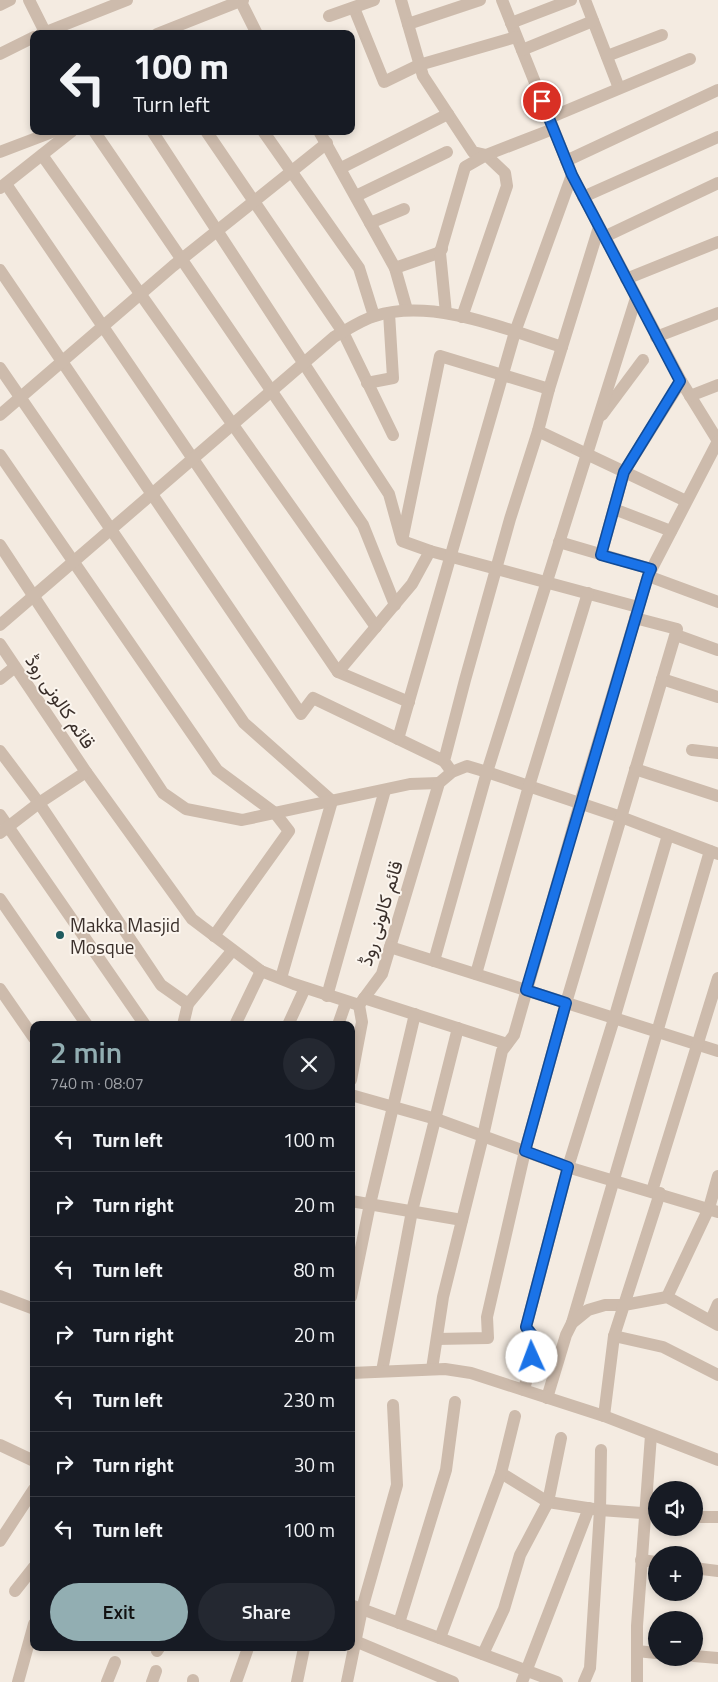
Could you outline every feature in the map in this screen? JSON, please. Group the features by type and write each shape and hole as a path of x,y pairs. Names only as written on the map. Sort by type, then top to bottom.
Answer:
{"street":[{"path":"0,5 10,0"},
{"path":"29,0 40,30"},
{"path":"51,30 127,0"},
{"path":"167,30 241,0 255,30"},
{"path":"329,16 374,0"},
{"path":"401,0 423,76 473,152 486,155 505,173 507,186 462,317"},
{"path":"408,24 480,0"},
{"path":"432,1370 443,1297 502,1051 514,1035 580,803 650,573 718,441 680,381 572,175 502,0"},
{"path":"511,23 571,0"},
{"path":"585,0 619,88"},
{"path":"354,8 384,82 419,66 516,37"},
{"path":"522,50 593,21"},
{"path":"607,56 662,35"},
{"path":"0,54 30,39"},
{"path":"446,313 440,253 465,167 619,88 690,58"},
{"path":"566,161 718,90"},
{"path":"341,168 448,114"},
{"path":"0,152 45,135"},
{"path":"67,135 3,186 103,326 338,672 409,702"},
{"path":"97,135 363,525 394,605"},
{"path":"155,135 390,494 402,541"},
{"path":"209,135 343,332 393,435"},
{"path":"266,135 359,268 374,316"},
{"path":"322,135 395,268 407,310"},
{"path":"583,197 718,137"},
{"path":"0,415 182,259 327,143"},
{"path":"356,196 447,152"},
{"path":"42,155 376,628"},
{"path":"398,739 515,332 572,175"},
{"path":"0,545 35,595 163,793 186,809 242,820 410,784 439,783 448,766 496,568 510,519 562,346 602,232 718,183"},
{"path":"370,223 404,209"},
{"path":"626,279 718,242"},
{"path":"395,268 438,254 442,249"},
{"path":"0,270 301,714 313,698 398,739 448,766 467,766 487,772 621,817 714,852 657,1033 572,1323 566,1335 547,1398"},
{"path":"434,961 487,772 636,298"},
{"path":"0,625 334,337 374,316 407,310 446,313 562,346"},
{"path":"367,383 393,378 389,313"},
{"path":"656,337 718,313"},
{"path":"402,541 440,356 549,389"},
{"path":"596,423 643,360"},
{"path":"0,368 244,722 332,801"},
{"path":"601,555 624,472 680,381"},
{"path":"690,396 718,385"},
{"path":"538,431 686,501"},
{"path":"0,455 217,770 275,813 289,831 214,936"},
{"path":"614,509 671,531"},
{"path":"402,541 430,551 588,593 677,629 566,1003 525,1151 487,1317 488,1338 437,1339"},
{"path":"559,542 650,573 718,602"},
{"path":"338,672 412,584 430,551"},
{"path":"476,974 529,786 588,593"},
{"path":"676,635 718,650"},
{"name":"قائم کالونی روڈ","path":"0,644 86,772 192,919 261,971 328,996 356,1002 382,974 439,783"},
{"path":"0,679 15,667"},
{"path":"662,679 718,697"},
{"path":"692,750 718,753"},
{"path":"0,751 40,803 161,985 188,1004"},
{"path":"635,769 718,796"},
{"path":"4,830 86,772"},
{"path":"328,996 384,790"},
{"path":"281,978 332,801"},
{"path":"0,815 4,830 142,1021"},
{"path":"524,1390 536,1340 526,1327 568,1167 668,835"},
{"path":"0,899 84,1021"},
{"path":"390,947 718,1052"},
{"path":"184,1021 188,1004 232,951"},
{"path":"237,1021 261,971"},
{"path":"604,1416 614,1336 718,978"},
{"path":"290,1021 305,988"},
{"path":"2,996 30,1033"},
{"path":"356,1002 415,1014 507,1044"},
{"path":"341,1021 356,1002"},
{"path":"355,1059 362,1022 356,1002"},
{"path":"355,1277 370,1204 415,1014"},
{"path":"382,1372 412,1212 458,1028"},
{"path":"355,1096 435,1119 568,1167 714,1210"},
{"path":"667,1297 714,1210 718,1176"},
{"path":"355,1202 462,1220"},
{"path":"0,1296 30,1307"},
{"path":"572,1323 588,1310 605,1305 624,1305 667,1297 714,1323 718,1304"},
{"path":"614,1336 663,1347 718,1375"},
{"path":"355,1373 445,1369 472,1373 604,1416 718,1460"},
{"path":"399,1623 446,1470 455,1402"},
{"path":"393,1405 397,1485 356,1607 355,1641 453,1682"},
{"path":"440,1638 501,1473 515,1416"},
{"path":"650,1481 651,1434"},
{"path":"483,1654 504,1609 520,1555 548,1502 561,1438"},
{"path":"584,1682 590,1668 595,1509 601,1450"},
{"path":"2,1451 30,1461"},
{"path":"501,1473 548,1502 648,1514"},
{"path":"0,1542 30,1494"},
{"path":"524,1676 595,1509"},
{"path":"703,1517 718,1517"},
{"path":"637,1682 636,1626 641,1560 648,1524"},
{"path":"641,1560 648,1561"},
{"path":"703,1569 718,1571"},
{"path":"15,1591 30,1572"},
{"path":"356,1607 483,1654 524,1676 557,1682"},
{"path":"18,1682 30,1638"},
{"path":"236,1682 247,1651"},
{"path":"297,1682 303,1651"},
{"path":"348,1682 353,1651"},
{"path":"637,1651 648,1652"},
{"path":"703,1657 718,1658"},
{"path":"107,1682 115,1662"}],"place":[{"name":"Makka Masjid Mosque","path":"60,935"}],"route":[{"path":"532,1357 536,1340 526,1327 568,1167 525,1151 566,1003 526,990 651,569 601,555 624,472 680,381 572,175 542,101"}]}
